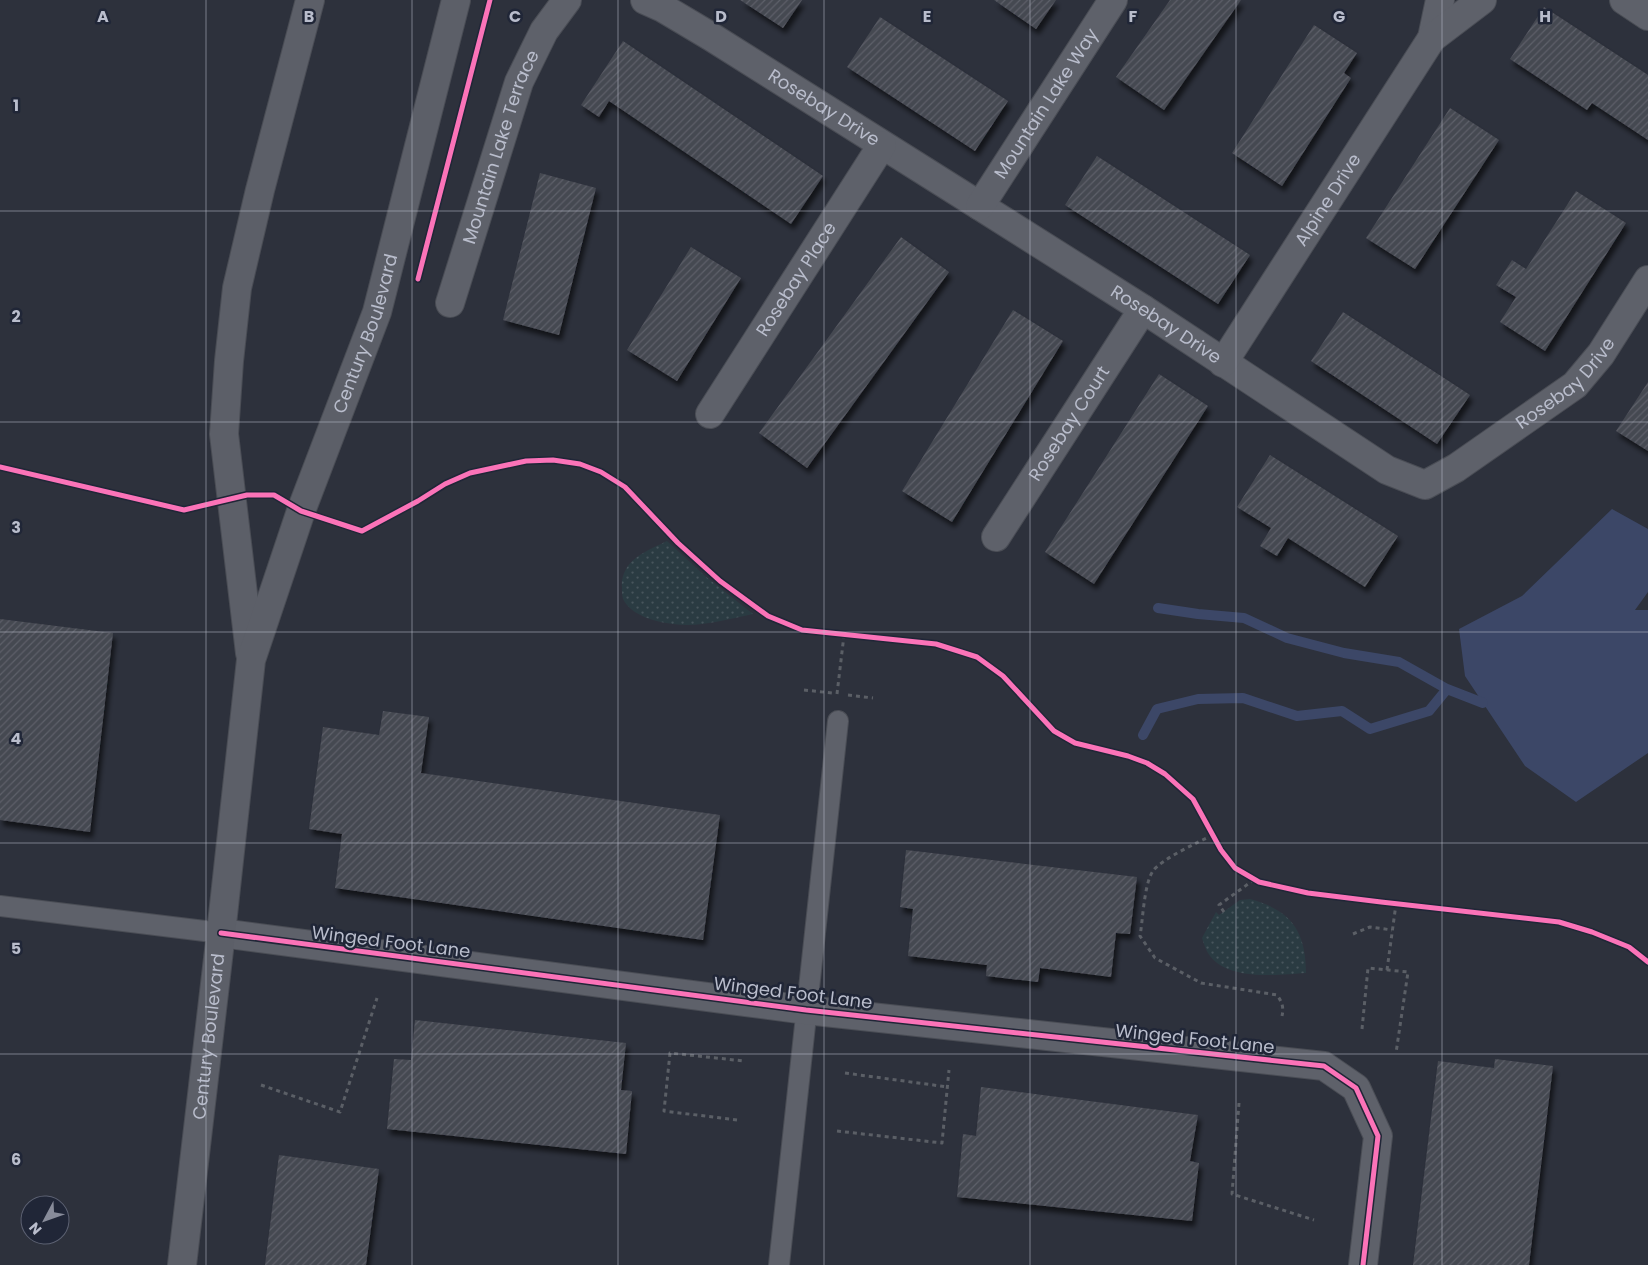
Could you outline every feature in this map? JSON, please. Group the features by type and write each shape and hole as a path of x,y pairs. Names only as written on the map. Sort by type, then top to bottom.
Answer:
{"street":[{"name":"Century Boulevard","path":"251,660 224,434 229,361 237,288 260,190 310,0"},
{"name":"Century Boulevard","path":"182,1265 251,660 301,511 377,312 456,0"},
{"name":"Mountain Lake Terrace","path":"450,303 519,82 544,31 567,0"},
{"name":"Rosebay Drive","path":"645,0 664,8 710,36 980,206 1387,470 1425,485 1456,468 1574,385 1601,354 1648,280"},
{"name":"Mountain Lake Way","path":"980,206 1113,0"},
{"name":"Alpine Drive","path":"1432,38 1440,0"},
{"name":"Alpine Drive","path":"1223,363 1432,38 1482,0"},
{"path":"1624,0 1648,16"},
{"name":"Rosebay Place","path":"710,414 882,145"},
{"name":"Rosebay Court","path":"996,537 1143,310"},
{"name":"Winged Foot Lane","path":"221,933 806,1010 1324,1066 1356,1088 1378,1136 1363,1265"}],"lane":[{"path":"779,1265 838,721"},
{"name":"Winged Foot Lane","path":"0,906 221,933"}],"path":[{"path":"837,634 853,636"},
{"path":"837,694 844,635"},
{"path":"1209,828 1217,843"},
{"path":"1213,835 1187,848 1154,869 1148,879 1140,936 1155,958 1201,983 1277,995 1284,1009 1282,1016"},
{"path":"1224,912 1219,905 1257,881 1248,876"},
{"path":"1388,903 1405,905"},
{"path":"1387,970 1396,904"},
{"path":"1353,934 1370,927 1392,930"},
{"path":"1362,1029 1368,968 1408,972 1396,1053"},
{"path":"261,1085 340,1112 377,998"},
{"path":"737,1120 664,1111 670,1053 744,1061"},
{"path":"837,1132 942,1143 949,1070"},
{"path":"845,1073 948,1087"},
{"path":"1239,1103 1232,1194 1314,1220"}],"shaded area":[{"path":"667,541 705,576 753,614 714,622 683,625 652,620 632,610 622,596 622,578 625,571 629,564 639,556"},
{"path":"1250,899 1276,909 1293,924 1303,945 1306,973 1255,975 1242,973 1218,964 1210,956 1202,938 1216,912 1219,915 1240,900"}],"water":[{"path":"1612,509 1648,529 1648,592 1635,610 1648,610 1648,753 1576,802 1525,766 1465,676 1459,629 1522,596"}],"building":[{"path":"740,0 802,0 783,28"},
{"path":"994,0 1056,0 1036,29"},
{"path":"1170,0 1241,0 1164,110 1116,77"},
{"path":"1544,7 1648,75 1648,140 1592,103 1587,110 1510,59"},
{"path":"880,17 1008,101 975,151 847,67"},
{"path":"1314,25 1357,53 1344,73 1351,78 1282,186 1232,153"},
{"path":"623,41 823,176 791,224 609,101 599,117 581,105"},
{"path":"1450,108 1499,140 1415,269 1366,238"},
{"path":"1097,156 1250,255 1218,304 1065,205"},
{"path":"540,173 596,188 559,335 503,320"},
{"path":"1576,191 1626,223 1545,351 1500,322 1516,297 1496,285 1512,260 1526,269"},
{"path":"901,237 949,272 807,468 759,433"},
{"path":"691,247 741,278 677,381 627,350"},
{"path":"1013,310 1063,341 952,522 902,491"},
{"path":"1343,312 1470,395 1437,444 1311,361"},
{"path":"1159,374 1208,406 1094,584 1045,552"},
{"path":"1648,382 1648,451 1616,431"},
{"path":"1270,455 1398,536 1365,587 1288,538 1277,556 1260,546 1271,528 1237,507"},
{"path":"0,619 113,633 90,832 0,820"},
{"path":"383,711 429,717 421,773 720,815 703,940 335,888 342,834 309,829 323,727 379,735"},
{"path":"906,850 1137,877 1130,934 1116,933 1111,977 1040,968 1038,982 986,976 987,965 908,956 913,909 900,907"},
{"path":"415,1020 626,1043 621,1090 632,1091 626,1154 387,1129 394,1059 411,1060"},
{"path":"1495,1059 1553,1066 1529,1265 1413,1265 1438,1061 1494,1068"},
{"path":"981,1087 1198,1115 1190,1161 1199,1163 1192,1221 957,1197 963,1134 976,1136"},
{"path":"279,1155 379,1169 366,1265 265,1265"}],"waterway":[{"path":"1158,608 1244,618 1287,638 1344,653 1399,662 1447,689 1483,703"},
{"path":"1143,735 1157,709 1198,699 1243,698 1297,716 1342,711 1370,729 1429,711 1447,689"}],"cycle path":[{"path":"418,279 490,0"},
{"path":"0,467 184,510 247,495 274,495 301,511 362,531 445,484 470,473 526,461 553,460 580,464 601,472 625,487 678,543 720,581 768,616 802,630 936,644 977,657 1003,676 1054,731 1075,743 1128,756 1147,763 1165,774 1193,799 1221,850 1235,868 1259,882 1308,893 1559,922 1592,932 1629,947 1648,962"},
{"path":"221,933 806,1010 1324,1066 1356,1088 1378,1136 1363,1265"}]}
